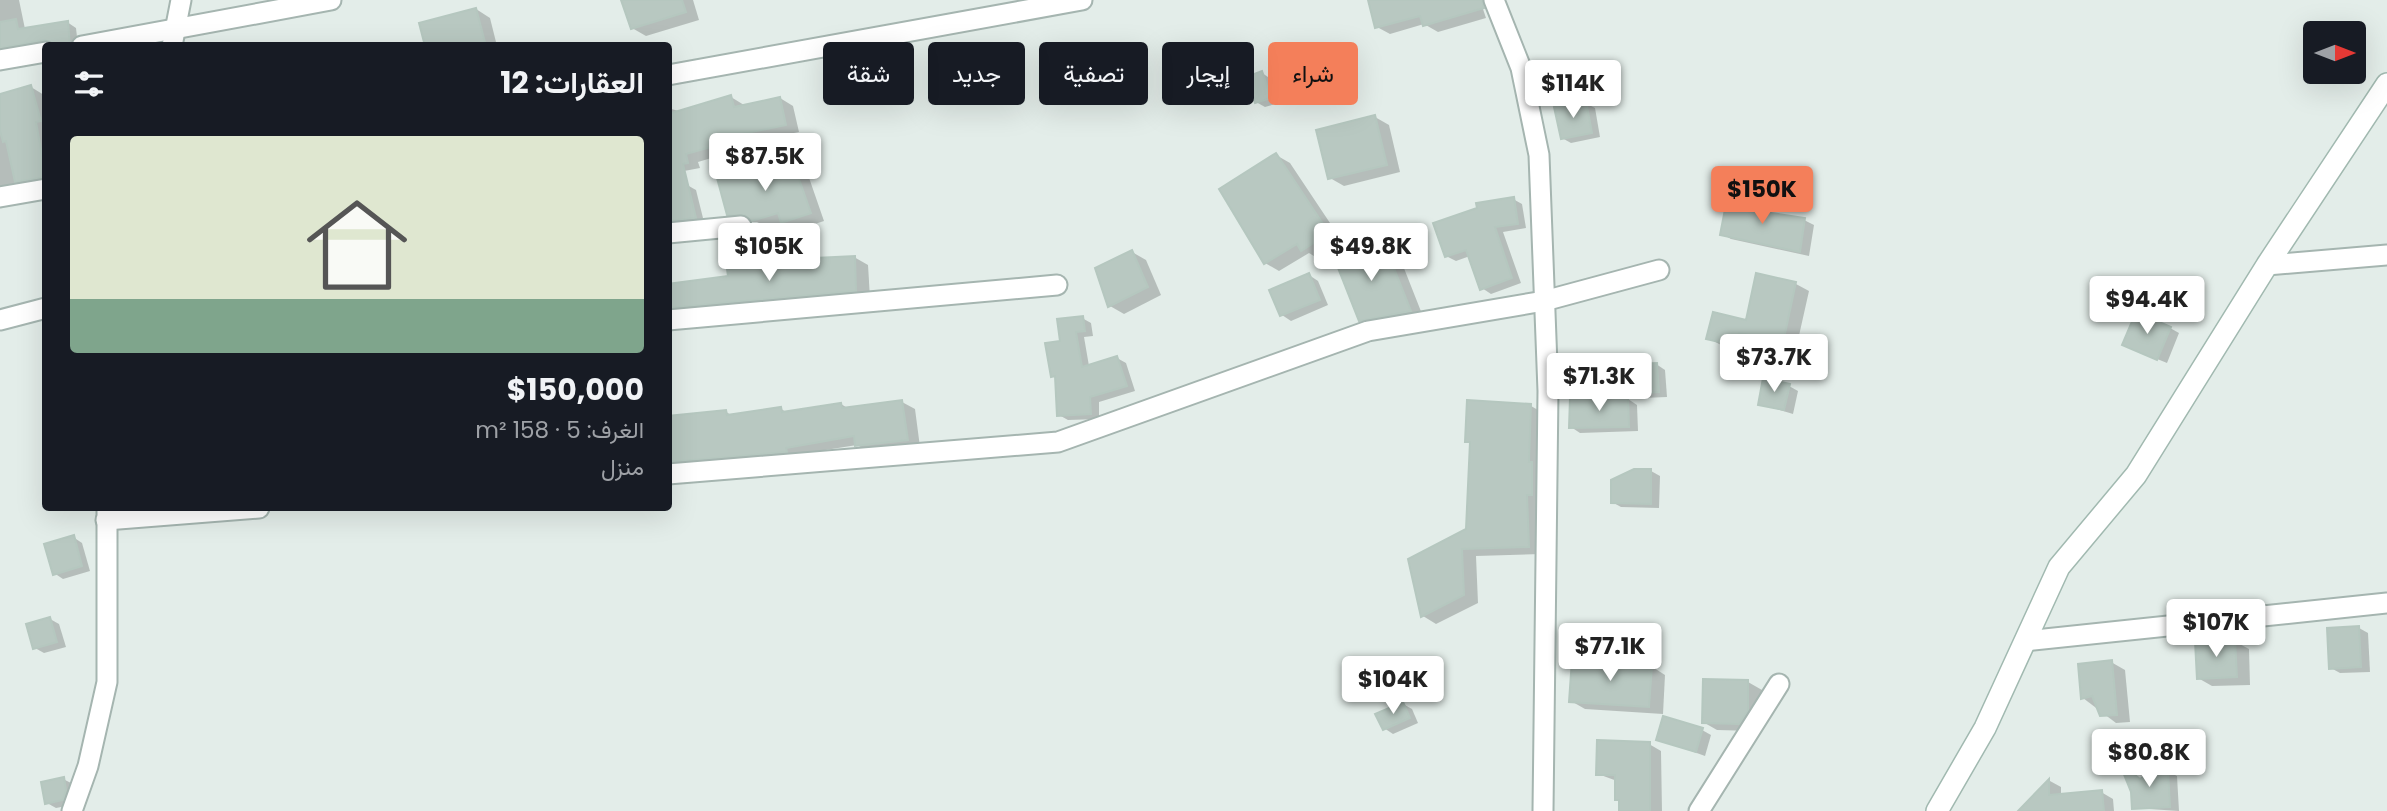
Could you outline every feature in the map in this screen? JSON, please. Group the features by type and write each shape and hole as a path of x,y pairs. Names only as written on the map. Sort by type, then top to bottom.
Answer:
{"street":[{"path":"173,37 181,0"},
{"path":"122,42 173,37 331,0"},
{"path":"672,74 1082,0"},
{"path":"1494,0 1521,68 1539,155 1548,391 1543,811"},
{"path":"0,60 42,53"},
{"path":"1937,811 1985,728 2059,567 2136,475 2267,265 2387,84"},
{"path":"0,197 42,189"},
{"path":"672,233 741,226"},
{"path":"2267,265 2387,256"},
{"path":"672,474 1058,442 1368,331 1544,302 1659,270"},
{"path":"672,320 1057,285"},
{"path":"0,320 42,308"},
{"path":"72,811 88,766 107,682 107,514 183,511"},
{"path":"2025,641 2387,603"},
{"path":"1699,811 1779,684"}],"building":[{"path":"621,0 682,0 686,12 631,29"},
{"path":"1368,0 1482,0 1484,8 1423,26 1420,16 1375,28"},
{"path":"476,8 485,42 424,42 419,23"},
{"path":"16,19 18,29 68,21 70,42 45,40 0,48 0,22"},
{"path":"1262,71 1268,89 1268,99 1255,103 1254,100 1254,74"},
{"path":"31,85 41,121 36,122 42,155 42,178 15,182 6,141 3,142 0,131 0,94"},
{"path":"731,95 734,107 780,97 786,125 742,134 743,138 686,154 688,163 683,164 696,218 672,221 672,113"},
{"path":"1586,101 1592,133 1561,139 1554,107"},
{"path":"1375,115 1387,165 1328,179 1316,130"},
{"path":"1276,153 1329,233 1301,251 1297,244 1264,264 1219,189"},
{"path":"792,159 811,213 781,223 778,213 752,221 745,215 727,215 717,178 745,170 746,174"},
{"path":"1514,197 1518,224 1495,227 1512,278 1480,290 1466,250 1445,257 1433,223 1477,208 1476,203"},
{"path":"1727,199 1765,207 1764,212 1805,218 1800,252 1720,235"},
{"path":"1335,242 1349,263 1347,257 1384,243 1411,311 1359,321 1329,245"},
{"path":"1132,250 1148,287 1108,307 1095,268"},
{"path":"855,256 856,291 672,308 672,283 728,276 727,269 794,262 794,259"},
{"path":"1309,273 1320,300 1280,316 1269,290"},
{"path":"1756,273 1796,282 1783,343 1739,333 1737,346 1706,339 1713,312 1746,320"},
{"path":"2136,312 2171,327 2157,360 2122,345"},
{"path":"1083,316 1085,331 1076,332 1082,367 1117,356 1127,386 1090,397 1091,414 1057,416 1055,376 1051,377 1045,343 1060,341 1057,319"},
{"path":"1657,363 1659,392 1632,394 1630,364"},
{"path":"1763,378 1790,384 1784,410 1758,405"},
{"path":"1628,397 1629,427 1569,428 1570,398"},
{"path":"902,400 908,440 855,446 854,436 786,448 787,452 672,462 672,416 726,410 727,415 781,407 782,412 841,403 842,408"},
{"path":"1467,400 1531,404 1529,462 1532,462 1532,495 1527,495 1529,547 1462,549 1464,595 1421,617 1408,559 1466,529 1470,442 1465,442"},
{"path":"1634,469 1651,469 1651,504 1611,503 1611,480"},
{"path":"74,535 82,566 53,575 44,544"},
{"path":"50,617 57,642 33,649 26,624"},
{"path":"2359,626 2361,667 2329,669 2327,628"},
{"path":"2235,639 2237,677 2197,679 2195,641"},
{"path":"1572,659 1652,665 1649,707 1569,702"},
{"path":"2112,660 2117,715 2100,716 2092,696 2081,699 2078,664"},
{"path":"1703,679 1748,680 1748,711 1739,724 1702,723"},
{"path":"1403,702 1410,718 1383,730 1375,714"},
{"path":"1663,716 1703,728 1696,752 1656,740"},
{"path":"1597,740 1650,742 1650,811 1619,811 1619,800 1615,800 1615,775 1596,775"},
{"path":"2119,762 2140,779 2153,770 2168,769 2170,807 2132,809 2131,792"},
{"path":"64,777 66,790 63,800 45,804 41,782"},
{"path":"2049,779 2049,795 2102,790 2104,811 2018,811"}]}
